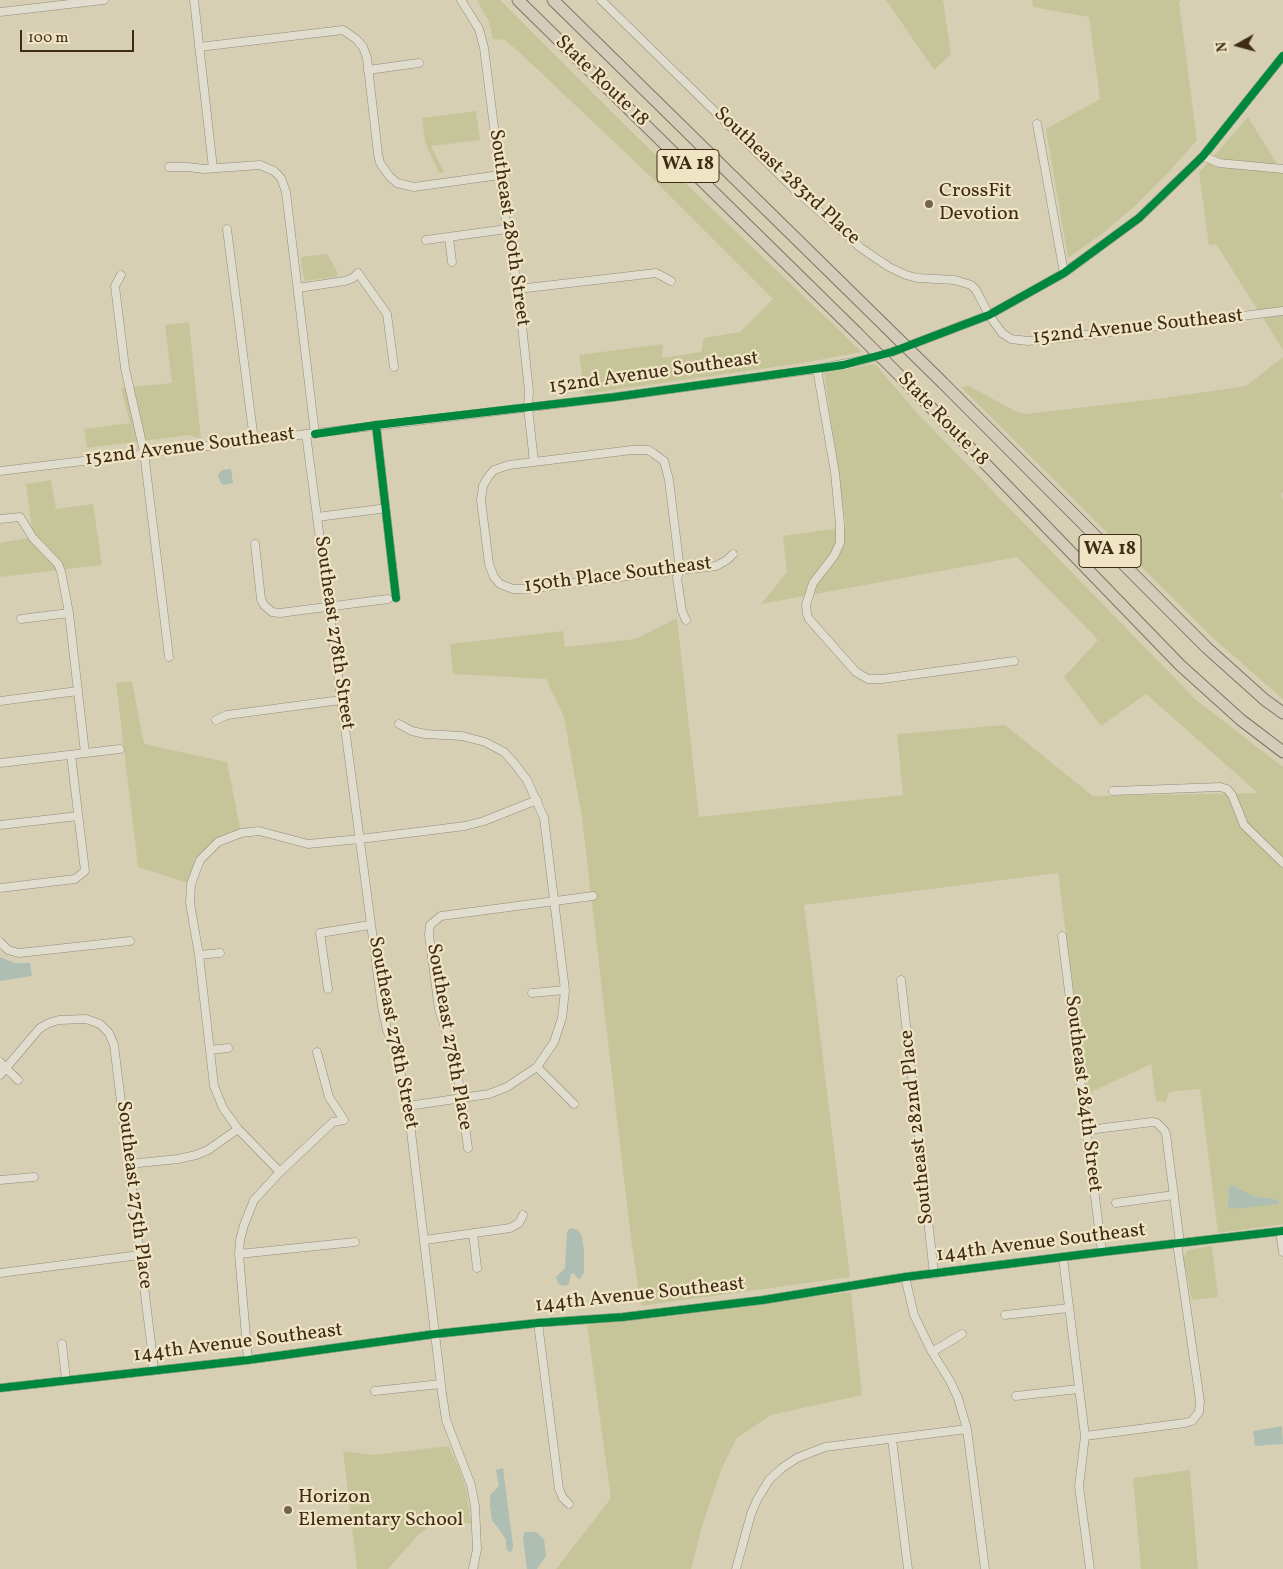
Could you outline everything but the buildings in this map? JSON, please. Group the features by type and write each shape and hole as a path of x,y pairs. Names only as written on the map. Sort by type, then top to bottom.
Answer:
{"highway":[{"name":"State Route 18","path":"518,0 913,389 1180,665 1241,720 1283,752"},
{"name":"State Route 18","path":"552,0 943,382 1207,648 1283,714"}],"street":[{"path":"0,12 104,0"},
{"path":"194,0 213,168"},
{"name":"Southeast 280th Street","path":"461,0 479,29 484,48 500,175 518,289 529,391 528,407 534,462"},
{"name":"Southeast 283rd Place","path":"601,0 793,188 861,248 906,276 955,280 971,285 976,290 989,314"},
{"path":"200,47 335,29 343,30 356,39 363,47 368,70 378,154 380,163 390,177 397,183 414,188 500,175"},
{"path":"989,314 1064,273 1139,218 1203,156 1283,56"},
{"path":"368,70 419,63"},
{"path":"1038,124 1064,273"},
{"path":"1203,156 1219,163 1283,169"},
{"path":"169,167 213,168 250,164 264,165 281,178 286,192 315,434"},
{"path":"227,228 254,440"},
{"path":"426,240 508,229"},
{"path":"449,237 452,262"},
{"path":"298,288 344,281 353,278 358,273 387,314 394,367"},
{"path":"518,289 656,273 671,281"},
{"path":"121,275 115,286 125,368 144,452 169,657"},
{"name":"152nd Avenue Southeast","path":"0,471 144,452 315,434 376,424 615,397 817,369 892,352 989,314 1007,337 1020,341 1069,337 1283,311"},
{"path":"817,369 835,473 840,543 834,556 813,583 808,596 807,614 809,619 856,672 868,679 882,679 1014,661"},
{"path":"254,544 261,599 272,612 280,613 392,598 376,424"},
{"name":"Southeast 278th Street","path":"306,434 370,925 387,1030 397,1058 408,1106 446,1420 471,1485 475,1506 477,1550 473,1569"},
{"path":"534,462 632,450 648,450 664,461 669,480 680,570 677,578 682,611 686,620"},
{"name":"150th Place Southeast","path":"534,462 509,465 494,470 483,486 481,500 489,564 494,577 500,584 526,589 680,570 720,564 733,554"},
{"path":"317,517 380,509"},
{"path":"0,519 20,517 33,538 58,564 63,577 85,753"},
{"path":"22,619 69,613"},
{"path":"0,701 78,691"},
{"path":"216,720 227,715 342,700"},
{"path":"400,724 412,731 425,734 462,736 477,740 504,752 526,780 544,818 565,990 562,1018 554,1042 537,1067 507,1087 489,1094 408,1106"},
{"path":"0,763 120,749"},
{"path":"0,888 75,880 82,875 85,867 71,755"},
{"path":"1113,791 1220,787 1227,789 1232,795 1244,826 1283,863"},
{"path":"280,1172 238,1129 223,1108 214,1086 199,955 190,903 191,884 200,860 210,848 226,838 241,833 258,831 308,844 360,839 465,826 537,800"},
{"path":"0,825 78,816"},
{"path":"555,902 593,896"},
{"name":"Southeast 278th Place","path":"468,1148 456,1062 439,1009 429,935 430,925 441,916 555,902"},
{"path":"328,989 320,933 370,925"},
{"name":"Southeast 284th Street","path":"1062,936 1102,1252"},
{"path":"0,942 8,950 19,953 130,941"},
{"path":"199,955 220,953"},
{"name":"Southeast 282nd Place","path":"901,980 934,1274"},
{"path":"532,993 565,990"},
{"name":"Southeast 275th Place","path":"3,1065 40,1028 59,1020 86,1019 100,1024 109,1033 114,1045 153,1371"},
{"path":"210,1050 228,1048"},
{"path":"248,1360 239,1254 244,1225 254,1200 280,1172 333,1122 344,1120 328,1097 317,1052"},
{"path":"0,1075 3,1065 18,1080"},
{"path":"537,1067 574,1104"},
{"path":"1085,1436 1185,1423 1194,1418 1199,1412 1200,1405 1178,1243 1166,1134 1160,1125 1152,1122 1096,1129"},
{"path":"129,1164 178,1159 196,1154 208,1150 238,1129"},
{"path":"0,1180 34,1177"},
{"path":"1116,1202 1174,1195"},
{"path":"425,1240 510,1228 519,1223 524,1215"},
{"path":"1282,1231 1283,1252"},
{"name":"144th Avenue Southeast","path":"0,1388 248,1360 435,1334 538,1323 623,1317 763,1300 905,1277 1282,1231"},
{"path":"473,1234 477,1268"},
{"path":"239,1254 355,1242"},
{"path":"0,1273 140,1255"},
{"path":"1063,1258 1085,1436 1079,1486 1090,1569"},
{"path":"905,1277 914,1315 958,1398 967,1429 985,1569"},
{"path":"1005,1315 1069,1308"},
{"path":"538,1323 559,1489 563,1498 569,1504"},
{"path":"932,1352 962,1334"},
{"path":"62,1344 66,1380"},
{"path":"375,1392 441,1384"},
{"path":"1016,1396 1078,1389"},
{"path":"736,1569 751,1514 769,1480 797,1458 825,1447 967,1429"},
{"path":"892,1439 908,1569"}],"green space":[{"path":"477,0 500,0 637,137 862,352 803,363 585,394 579,355 663,344 662,358 701,352 704,338 740,332 773,299 647,173 519,52 505,40 493,39 489,22"},
{"path":"886,0 943,0 951,54 934,70"},
{"path":"1032,0 1181,0 1179,3 1197,140 1136,205 1103,233 1068,258 1046,129 1100,99 1089,17 1033,7"},
{"path":"476,111 480,140 431,146 444,172 439,173 425,142 422,118"},
{"path":"1248,117 1283,173 1283,350 1216,244 1209,245 1199,173"},
{"path":"327,254 338,273 336,277 305,281 301,257"},
{"path":"189,322 201,439 189,435 87,448 84,429 130,423 121,388 172,383 165,325"},
{"path":"1283,357 1283,492 1281,494 1283,500 1283,699 1214,639 961,387 969,386 1017,412 1025,414 1164,398 1246,386"},
{"path":"875,364 919,415 1196,700 1283,767 1283,1224 1218,1233 1200,1089 1169,1092 1166,1102 1156,1101 1151,1064 1087,1094 1058,873 804,905 850,1277 641,1306 631,1239 582,818 564,717 546,679 453,674 450,644 563,631 565,647 635,639 677,618 699,817 903,795 897,734 1005,725 1093,796 1258,793 1146,694 1101,726 1064,677 1098,640 1017,557 761,604 787,572 783,536 846,527 824,373"},
{"path":"51,480 56,509 93,504 102,565 0,577 0,543 33,537 26,484"},
{"path":"132,681 144,744 227,762 241,833 211,848 191,884 138,867 116,683"},
{"path":"1212,1246 1218,1297 1192,1300 1183,1258 1187,1251"},
{"path":"851,1292 862,1395 771,1415 737,1438 722,1468 703,1523 691,1569 556,1569 611,1498 587,1325"},
{"path":"449,1446 461,1473 467,1494 471,1523 430,1526 418,1535 388,1569 357,1569 343,1451 373,1455"},
{"path":"1190,1470 1198,1569 1141,1569 1133,1478"}],"shaded area":[{"path":"231,469 233,483 224,485 218,477 219,473 222,470"},
{"path":"0,957 15,963 30,963 32,976 0,981"},
{"path":"1232,1185 1253,1196 1278,1200 1279,1204 1230,1209 1228,1205 1229,1188"},
{"path":"570,1228 578,1230 582,1237 584,1273 580,1279 574,1273 571,1274 569,1283 562,1286 558,1283 556,1277 565,1268 567,1232"},
{"path":"1282,1426 1283,1444 1255,1446 1253,1431"},
{"path":"503,1468 513,1546 512,1551 509,1552 506,1548 506,1540 492,1520 490,1506 490,1495 499,1486 496,1470"},
{"path":"525,1532 536,1532 544,1539 546,1556 537,1569 527,1569 523,1537"}],"cycle path":[{"path":"315,434 615,397 843,365 892,352 989,315 1064,273 1139,218 1203,156 1283,56"},
{"path":"376,425 396,598"},
{"path":"0,1388 248,1360 435,1334 538,1323 623,1317 763,1300 905,1277 1283,1231"}],"place":[{"name":"CrossFit Devotion","path":"929,204"},
{"name":"Horizon Elementary School","path":"288,1510"}]}
